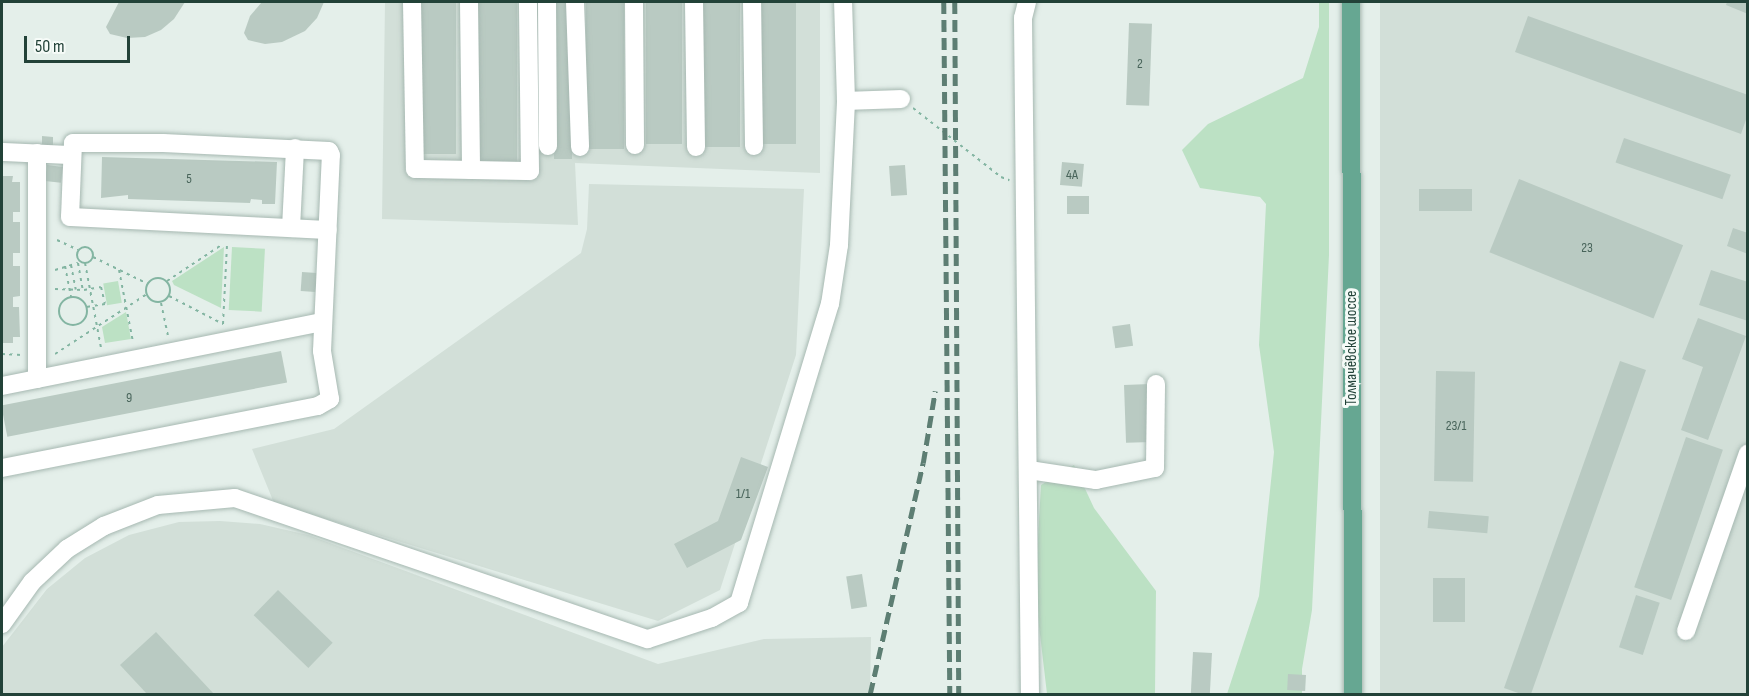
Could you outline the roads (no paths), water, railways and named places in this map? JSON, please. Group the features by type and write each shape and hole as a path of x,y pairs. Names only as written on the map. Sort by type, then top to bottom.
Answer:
{"main road":[{"name":"Толмачёвское шоссе","path":"1351,2 1353,694"}],"street":[{"path":"412,2 415,169 530,171 528,2"},
{"path":"468,2 471,170"},
{"path":"546,2 548,146"},
{"path":"575,2 580,147"},
{"path":"634,2 635,145"},
{"path":"694,2 696,147"},
{"path":"752,2 754,146"},
{"path":"2,624 32,582 67,549 104,526 158,505 235,498 648,639 712,618 739,603 830,304 839,245 846,101 843,2"},
{"path":"1027,2 1023,18 1030,694"},
{"path":"846,101 901,99"},
{"path":"2,468 318,406 330,399 322,351 331,155 326,149 76,142 71,146 70,218"},
{"path":"291,228 295,148"},
{"path":"2,152 71,155"},
{"path":"37,153 37,216 46,354 37,379"},
{"path":"37,216 328,230"},
{"path":"2,386 323,322"},
{"path":"1029,470 1096,480 1155,468 1156,384"},
{"path":"1686,631 1748,453"}],"railway":[{"path":"944,2 950,694"},
{"path":"955,2 959,694"},
{"path":"870,694 923,463 935,391"}]}
